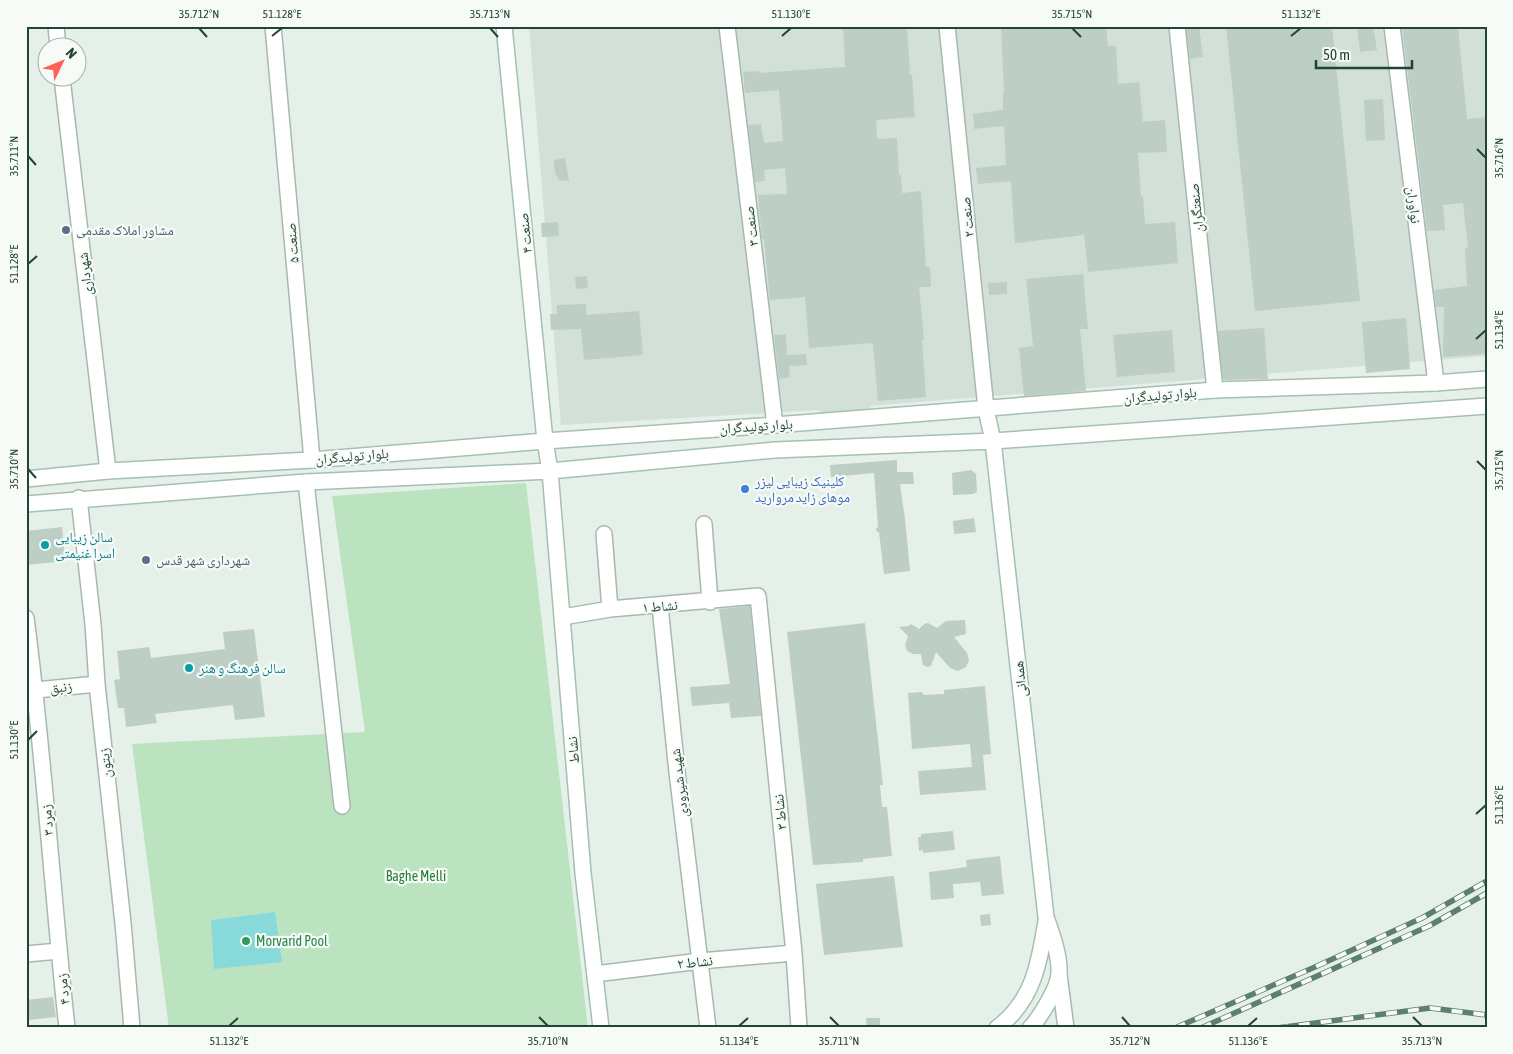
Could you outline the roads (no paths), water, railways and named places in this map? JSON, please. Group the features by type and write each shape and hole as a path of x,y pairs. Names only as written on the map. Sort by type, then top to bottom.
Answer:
{"street":[{"name":"صنعت ۵","path":"273,26 312,460"},
{"name":"صنعت ۴","path":"504,26 550,471"},
{"name":"صنعت ۳","path":"727,26 775,425 775,450"},
{"name":"صنعت ۲","path":"947,26 986,409 993,441"},
{"name":"صنعتگران","path":"1177,26 1215,390"},
{"name":"نواوران","path":"1392,26 1436,383"},
{"name":"شهرداری","path":"63,88 108,471"},
{"name":"بلوار تولیدگران","path":"26,479 108,471 312,460 1215,390 1436,383 1487,379"},
{"name":"بلوار تولیدگران","path":"26,504 78,498 306,482 550,471 775,450 993,441 1487,406"},
{"name":"همدانی","path":"993,441 1046,917"},
{"name":"نشاط","path":"550,471 583,873 601,1028"},
{"path":"306,482 342,806"},
{"name":"زیتون","path":"78,498 93,624 97,684 123,923 132,1028"},
{"path":"704,524 710,602"},
{"path":"604,534 610,609"},
{"name":"نشاط ۱","path":"562,617 610,609 710,602 758,596"},
{"name":"نشاط ۳","path":"758,596 794,953 799,1028"},
{"name":"شهید شیرودی","path":"660,606 677,772 708,1028"},
{"name":"زمرد ۳","path":"26,618 31,690 59,951"},
{"name":"زنبق","path":"31,690 97,684"},
{"path":"1046,917 1055,943 1066,1028"},
{"path":"997,1028 1018,1009 1032,985 1040,954 1046,917"},
{"path":"26,954 59,951"},
{"name":"زمرد ۴","path":"59,951 67,1028"},
{"name":"نشاط ۲","path":"595,974 700,961 794,953"},
{"path":"1030,1028 1047,1006 1059,974"}],"water":[{"name":"Morvarid Pool","path":"275,912 282,962 214,969 211,920"}],"railway":[{"path":"1175,1028 1422,918 1487,881"},
{"path":"1201,1028 1429,926 1487,893"},
{"path":"1277,1028 1430,1008 1487,1015"}],"place":[{"name":"مشاور املاک مقدمی","path":"66,230"},
{"name":"کلینیک زیبایی لیزر موهای زاید مروارید","path":"745,489"},
{"name":"سالن زیبایی اسرا غنیمتی","path":"45,545"},
{"name":"شهرداری شهر قدس","path":"146,560"},
{"name":"سالن فرهنگ و هنر","path":"189,668"},
{"name":"Morvarid Pool","path":"246,941"}],"park label":[{"name":"Baghe Melli","path":"416,876"}]}
